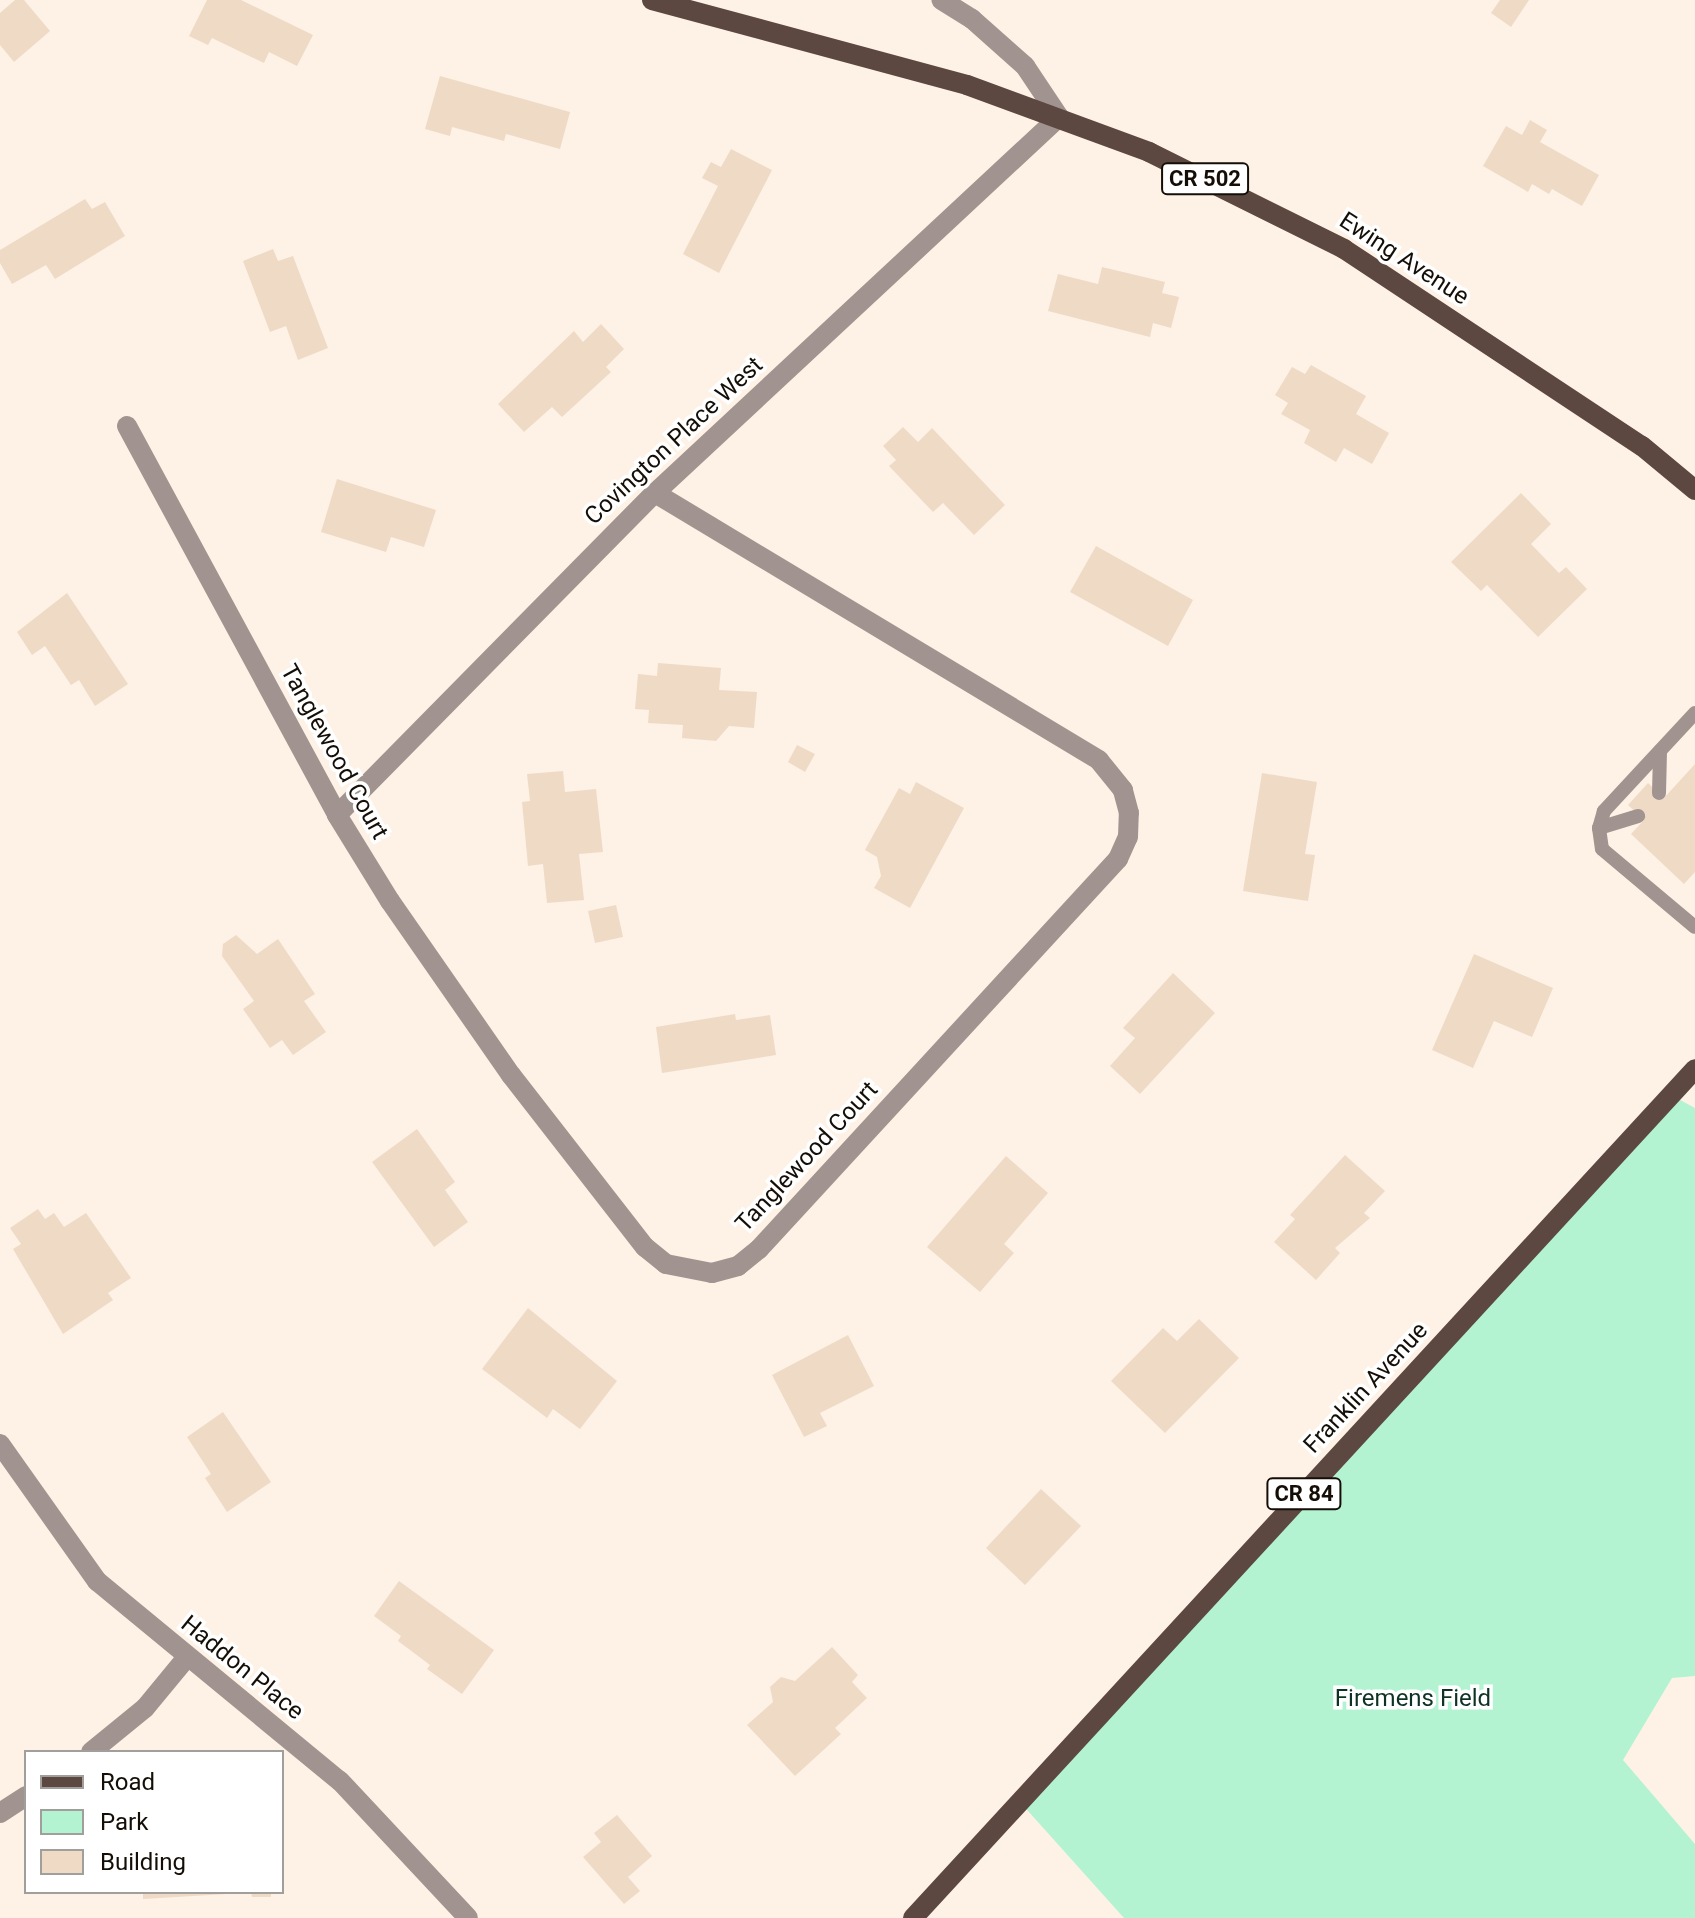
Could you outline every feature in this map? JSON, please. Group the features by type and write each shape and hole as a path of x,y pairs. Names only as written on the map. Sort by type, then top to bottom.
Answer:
{"main road":[{"name":"Ewing Avenue","path":"652,0 967,85 1149,152 1344,249 1642,446 1695,490"},
{"name":"Franklin Avenue","path":"913,1918 1695,1069"}],"street":[{"path":"941,0 972,19 1025,66 1059,117"},
{"name":"Covington Place West","path":"337,815 655,493 1059,117"},
{"name":"Tanglewood Court","path":"127,426 337,815 511,1075 645,1247 666,1264 701,1273 738,1266 759,1249 1118,859 1128,837 1129,813 1123,790 1099,760 655,493"},
{"name":"Haddon Place","path":"0,1444 97,1581 340,1781 468,1918"},
{"path":"93,1750 145,1708 187,1657"},
{"path":"0,1813 24,1797"}],"lane":[{"path":"1695,713 1604,811 1599,828 1602,849 1695,927"},
{"path":"1659,793 1660,751"},
{"path":"1599,828 1638,816"}],"green space":[{"name":"Firemens Field","path":"1671,1095 1695,1108 1695,1676 1672,1678 1623,1760 1695,1844 1695,1918 1124,1918 1020,1802"}],"building":[{"path":"15,0 24,0 50,31 14,62 0,45 0,13"},
{"path":"207,0 241,0 313,35 297,66 269,52 264,63 212,38 208,45 189,36"},
{"path":"1500,0 1529,0 1511,27 1491,13"},
{"path":"440,76 570,112 560,149 506,134 504,141 452,127 450,136 425,129"},
{"path":"1530,120 1547,130 1540,142 1599,175 1582,206 1552,189 1549,194 1532,184 1528,192 1483,166 1506,126 1522,135"},
{"path":"731,149 772,170 719,273 683,254 718,186 702,178 711,162 721,167"},
{"path":"85,199 92,209 105,202 125,236 55,279 46,265 12,284 0,263 0,250"},
{"path":"273,249 278,261 293,256 328,348 298,360 286,326 270,332 243,261"},
{"path":"1102,267 1165,282 1162,293 1179,297 1171,328 1153,323 1150,337 1048,311 1058,274 1098,284"},
{"path":"601,324 624,349 606,367 611,372 562,417 552,407 524,432 498,404 574,331 583,342"},
{"path":"1311,365 1366,396 1356,414 1389,433 1372,464 1344,448 1336,462 1304,443 1310,430 1281,414 1288,403 1275,395 1292,367 1305,374"},
{"path":"903,427 918,442 932,428 1005,505 974,535 943,503 933,512 889,466 896,460 883,446"},
{"path":"337,479 436,510 424,547 391,537 386,552 321,532"},
{"path":"1521,493 1551,524 1531,544 1559,573 1566,567 1587,589 1538,637 1487,585 1481,591 1451,562"},
{"path":"1096,546 1193,600 1168,646 1070,592"},
{"path":"67,593 128,684 95,706 79,680 71,685 45,646 32,655 17,632"},
{"path":"658,663 721,668 719,690 757,692 754,728 729,726 716,741 682,738 683,725 648,723 649,710 635,709 638,674 657,676"},
{"path":"797,745 815,754 805,772 788,762"},
{"path":"1695,764 1695,872 1684,884 1631,834 1644,820 1628,805 1648,783 1664,798"},
{"path":"563,771 565,792 596,789 603,852 579,854 584,900 547,903 543,864 528,866 522,802 530,801 527,774"},
{"path":"1262,773 1317,782 1305,854 1315,855 1308,901 1243,891"},
{"path":"916,782 964,808 910,908 874,888 881,876 877,857 865,850 899,788 910,794"},
{"path":"616,905 623,937 595,943 588,911"},
{"path":"236,935 257,954 278,939 315,994 304,1001 326,1032 293,1055 282,1040 270,1048 243,1009 254,1001 222,956 223,944"},
{"path":"1474,954 1553,988 1532,1037 1494,1021 1473,1068 1432,1050"},
{"path":"1173,973 1215,1013 1140,1094 1110,1066 1135,1038 1123,1028"},
{"path":"735,1014 736,1020 770,1015 776,1055 662,1073 656,1027"},
{"path":"417,1129 455,1182 445,1190 468,1222 434,1247 372,1162"},
{"path":"1345,1155 1385,1191 1364,1213 1370,1218 1335,1248 1340,1253 1316,1280 1274,1242 1295,1219 1290,1215"},
{"path":"1006,1156 1048,1193 1004,1244 1014,1253 980,1292 927,1247"},
{"path":"38,1209 45,1219 54,1213 64,1227 86,1213 131,1278 108,1293 113,1300 63,1334 13,1249 21,1244 10,1228"},
{"path":"528,1308 617,1381 580,1429 553,1409 547,1418 482,1369"},
{"path":"1199,1319 1239,1358 1165,1433 1111,1381 1163,1328 1177,1341"},
{"path":"848,1335 874,1386 820,1413 827,1426 804,1437 772,1375"},
{"path":"223,1412 271,1482 227,1512 205,1478 211,1474 187,1437"},
{"path":"1041,1489 1081,1526 1025,1585 986,1548"},
{"path":"399,1581 494,1650 462,1694 427,1669 430,1665 398,1641 401,1636 374,1616"},
{"path":"832,1647 858,1675 852,1682 867,1698 835,1728 841,1734 795,1776 747,1725 773,1702 770,1687 781,1677 795,1681"},
{"path":"617,1815 652,1856 628,1877 640,1891 624,1904 583,1857 601,1842 594,1833"},
{"path":"143,1894 227,1894 143,1899"},
{"path":"251,1894 271,1894 271,1897 252,1897"}]}
